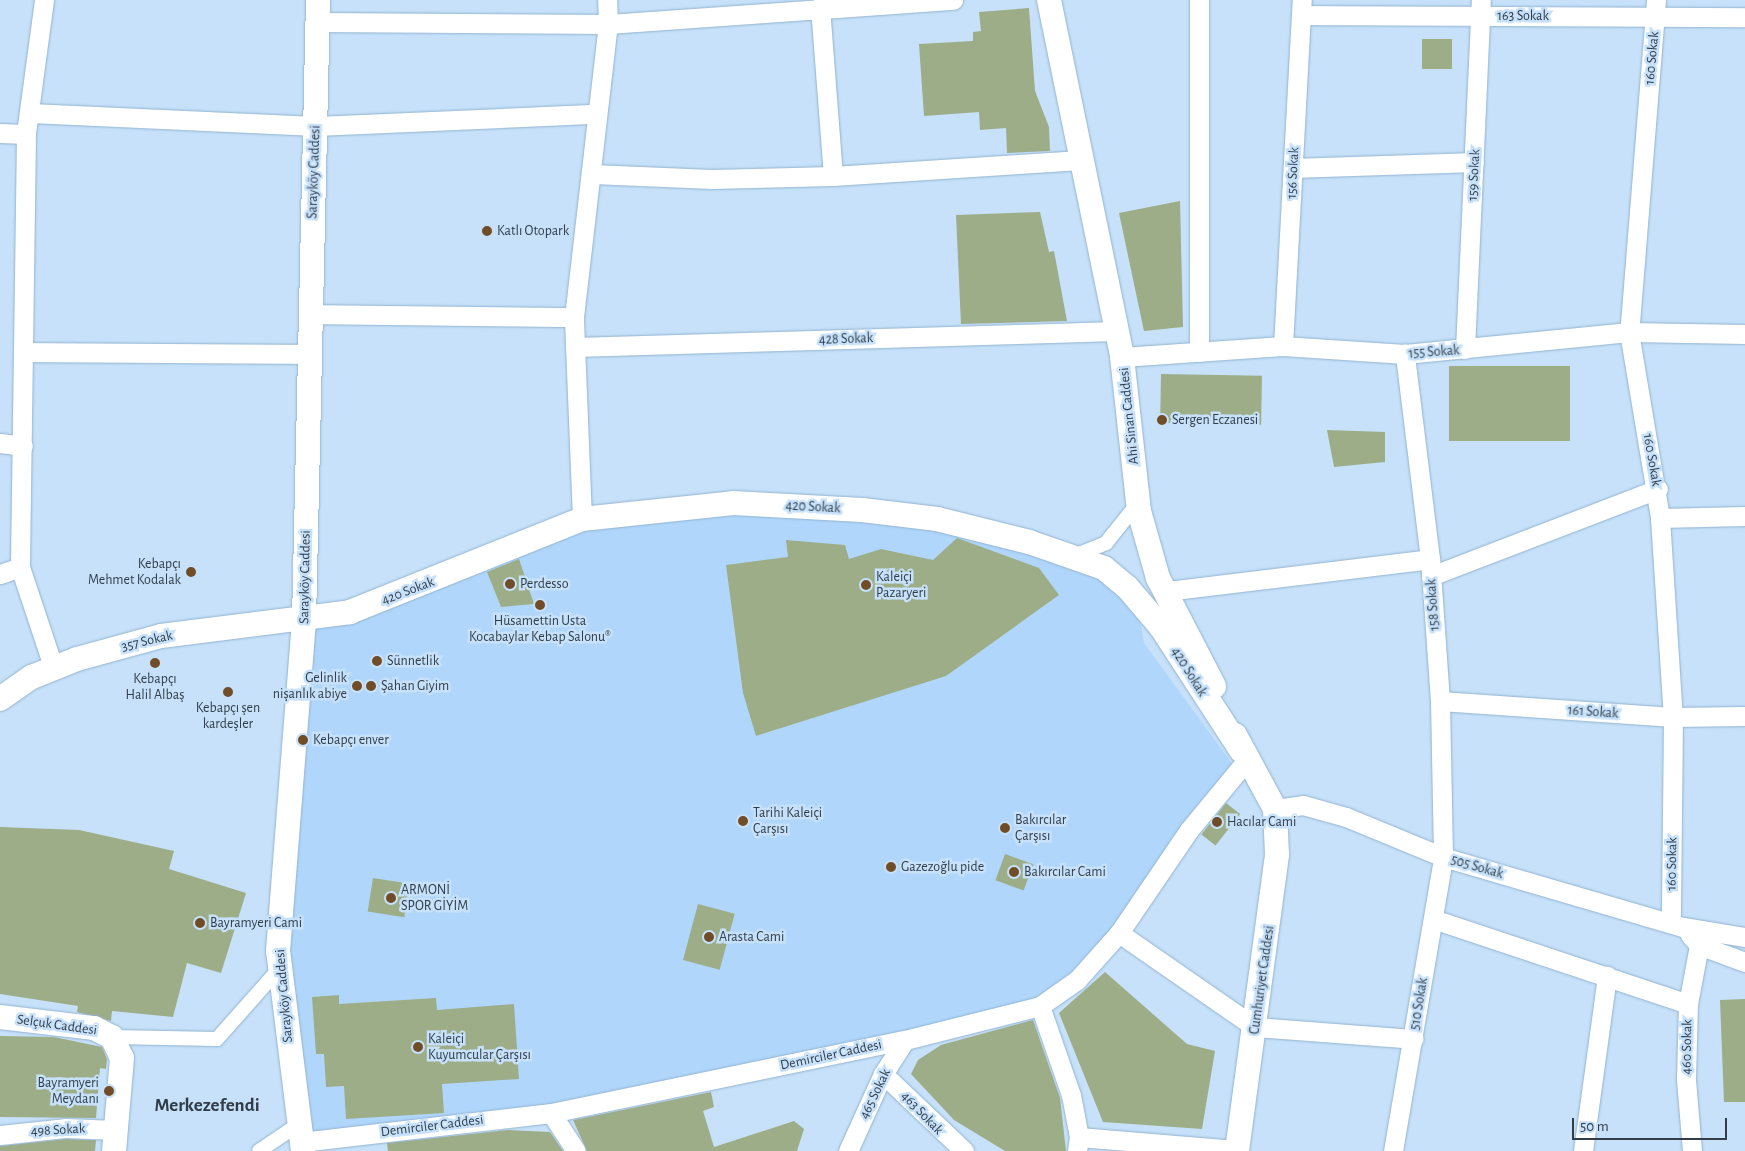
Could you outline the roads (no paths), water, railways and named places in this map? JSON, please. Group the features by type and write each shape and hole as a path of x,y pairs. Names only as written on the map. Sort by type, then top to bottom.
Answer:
{"street":[{"path":"44,0 26,134 20,567 54,669"},
{"path":"582,520 574,317 592,174 596,114 608,24 607,0"},
{"path":"318,11 608,24 820,7 953,0"},
{"name":"Ahi Sinan Caddesi","path":"1049,0 1080,160 1122,357 1138,502 1158,578 1167,591 1244,755 1275,809"},
{"path":"1199,0 1199,352"},
{"path":"820,7 832,176"},
{"name":"163 Sokak","path":"1302,8 1656,8 1745,16"},
{"name":"156 Sokak","path":"1283,346 1302,8"},
{"name":"159 Sokak","path":"1465,349 1481,8"},
{"name":"160 Sokak","path":"1656,8 1629,332 1658,489 1673,717 1677,925"},
{"name":"Sarayköy Caddesi","path":"302,1139 280,968 304,621 318,11"},
{"path":"30,113 316,126 596,114"},
{"path":"0,133 26,134"},
{"path":"592,174 712,179 832,176 1080,160"},
{"path":"1293,168 1474,162"},
{"path":"310,314 574,317"},
{"name":"428 Sokak","path":"575,347 1116,332"},
{"name":"155 Sokak","path":"1122,357 1283,346 1404,354 1629,332 1745,334"},
{"path":"24,352 309,354"},
{"name":"158 Sokak","path":"1404,354 1430,568 1440,701 1443,857"},
{"path":"0,444 23,446"},
{"path":"1167,591 1430,568 1658,489"},
{"path":"1071,557 1106,543 1138,502"},
{"name":"420 Sokak","path":"304,621 350,612 411,591 582,520 733,503 862,510 937,520 1104,568 1127,586 1162,627 1244,755"},
{"path":"1660,518 1745,516"},
{"path":"0,574 20,567"},
{"name":"357 Sokak","path":"0,699 54,669 161,636 304,621"},
{"name":"161 Sokak","path":"1440,701 1673,717 1745,716"},
{"name":"Demirciler Caddesi","path":"302,1139 551,1112 905,1040 1040,1006 1077,980 1119,933 1189,830 1244,755"},
{"name":"505 Sokak","path":"1275,809 1303,805 1346,816 1443,857 1677,925 1745,937"},
{"name":"Cumhuriyet Caddesi","path":"1237,1151 1274,893 1275,809"},
{"name":"510 Sokak","path":"1393,1151 1414,1039 1443,857"},
{"path":"1433,919 1688,1004"},
{"path":"1677,925 1699,945 1745,962"},
{"path":"1119,933 1256,1027 1414,1039"},
{"name":"460 Sokak","path":"1692,1151 1686,1078 1688,1004 1699,945"},
{"path":"115,1141 122,1058 112,1037 217,1039 280,968"},
{"path":"1583,1151 1607,976"},
{"path":"1040,1006 1071,1095 1078,1144 1237,1151"},
{"name":"Selçuk Caddesi","path":"0,1017 80,1026 112,1037"},
{"name":"465 Sokak","path":"848,1151 883,1074 905,1040"},
{"name":"463 Sokak","path":"883,1074 964,1151"},
{"path":"551,1112 576,1151"},
{"name":"498 Sokak","path":"0,1135 64,1128 115,1141"},
{"path":"259,1151 302,1139"}],"place":[{"name":"Katlı Otopark","path":"487,231"},
{"name":"Sergen Eczanesi","path":"1162,420"},
{"name":"Kebapçı Mehmet Kodalak","path":"191,572"},
{"name":"Perdesso","path":"510,584"},
{"name":"Kaleiçi Pazaryeri","path":"866,585"},
{"name":"Hüsamettin Usta Kocabaylar Kebap Salonu®","path":"540,605"},
{"name":"Sünnetlik","path":"377,661"},
{"name":"Kebapçı Halil Albaş","path":"155,663"},
{"name":"Gelinlik nişanlık abiye","path":"357,686"},
{"name":"Şahan Giyim","path":"371,686"},
{"name":"Kebapçı şen kardeşler","path":"228,692"},
{"name":"Kebapçı enver","path":"303,740"},
{"name":"Tarihi Kaleiçi Çarşısı","path":"743,821"},
{"name":"Hacılar Cami","path":"1217,822"},
{"name":"Bakırcılar Çarşısı","path":"1005,828"},
{"name":"Gazezoğlu pide","path":"891,867"},
{"name":"Bakırcılar Cami","path":"1014,872"},
{"name":"ARMONİ SPOR GİYİM","path":"391,898"},
{"name":"Bayramyeri Cami","path":"200,923"},
{"name":"Arasta Cami","path":"709,937"},
{"name":"Kaleiçi Kuyumcular Çarşısı","path":"418,1047"},
{"name":"Bayramyeri Meydanı","path":"109,1091"}],"district":[{"name":"Merkezefendi","path":"207,1106"}]}
